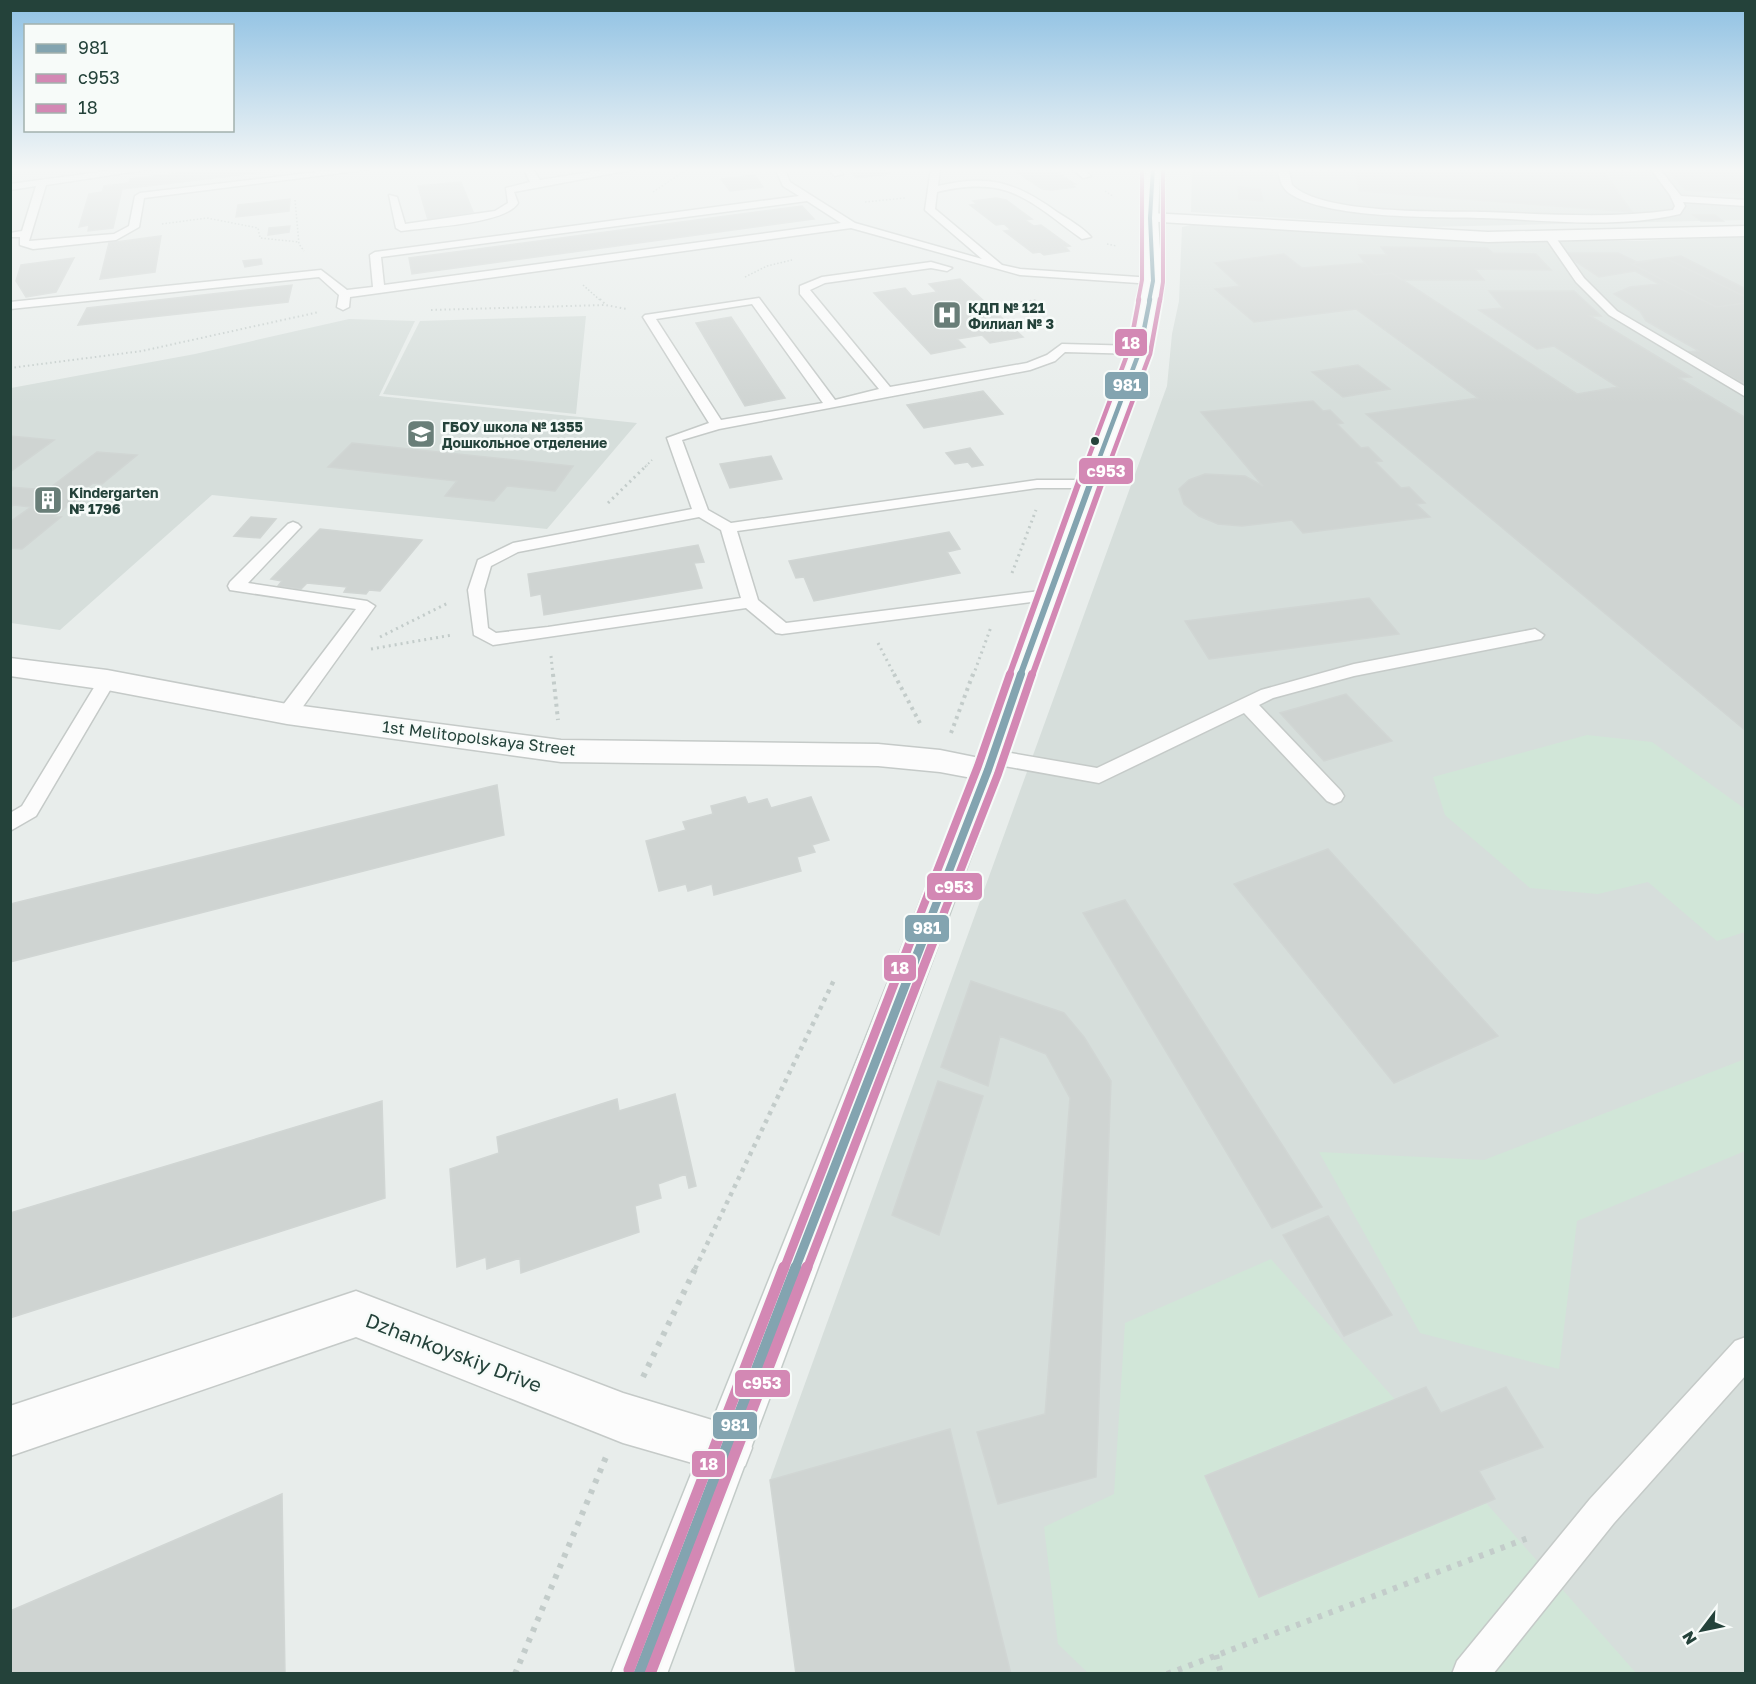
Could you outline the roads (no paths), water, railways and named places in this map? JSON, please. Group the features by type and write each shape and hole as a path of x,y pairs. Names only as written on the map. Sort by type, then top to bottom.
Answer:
{"street":[{"path":"639,1674 991,764 1047,595 1140,350 1153,281 1151,247"},
{"name":"1st Melitopolskaya Street","path":"10,667 107,680 287,714 561,751 878,755 991,764"},
{"name":"Dzhankoyskiy Drive","path":"10,1431 356,1314 623,1418 727,1448"}],"lane":[{"path":"379,290 375,255 439,247"},
{"path":"10,306 321,273 345,294 694,247"},
{"path":"927,247 1020,272 1153,281"},
{"path":"974,247 998,267"},
{"path":"1557,247 1580,280 1613,313 1746,393"},
{"path":"887,391 804,292 804,288 822,280 931,265 947,268"},
{"path":"343,307 345,294"},
{"path":"717,425 649,316 755,300 832,405"},
{"path":"1091,484 1037,484 728,528 701,512 674,438 717,425 832,405 887,391 1030,366 1051,358 1062,348 1140,350"},
{"path":"701,512 576,534 513,548 484,563 476,590 480,631 493,639 548,633 750,602"},
{"path":"287,714 342,651 367,606 236,586 293,527"},
{"path":"728,528 750,602 782,629 1047,595"},
{"path":"991,764 1099,776 1267,694 1354,670 1535,635"},
{"path":"10,823 29,811 107,680"},
{"path":"1246,703 1334,796"},
{"path":"1470,1674 1602,1511 1746,1352"}],"place":[{"name":"КДП № 121 Филиал № 3","path":"947,315"},
{"name":"ГБОУ школа № 1355 Дошкольное отделение","path":"421,434"},
{"name":"Kindergarten № 1796","path":"48,500"}]}
